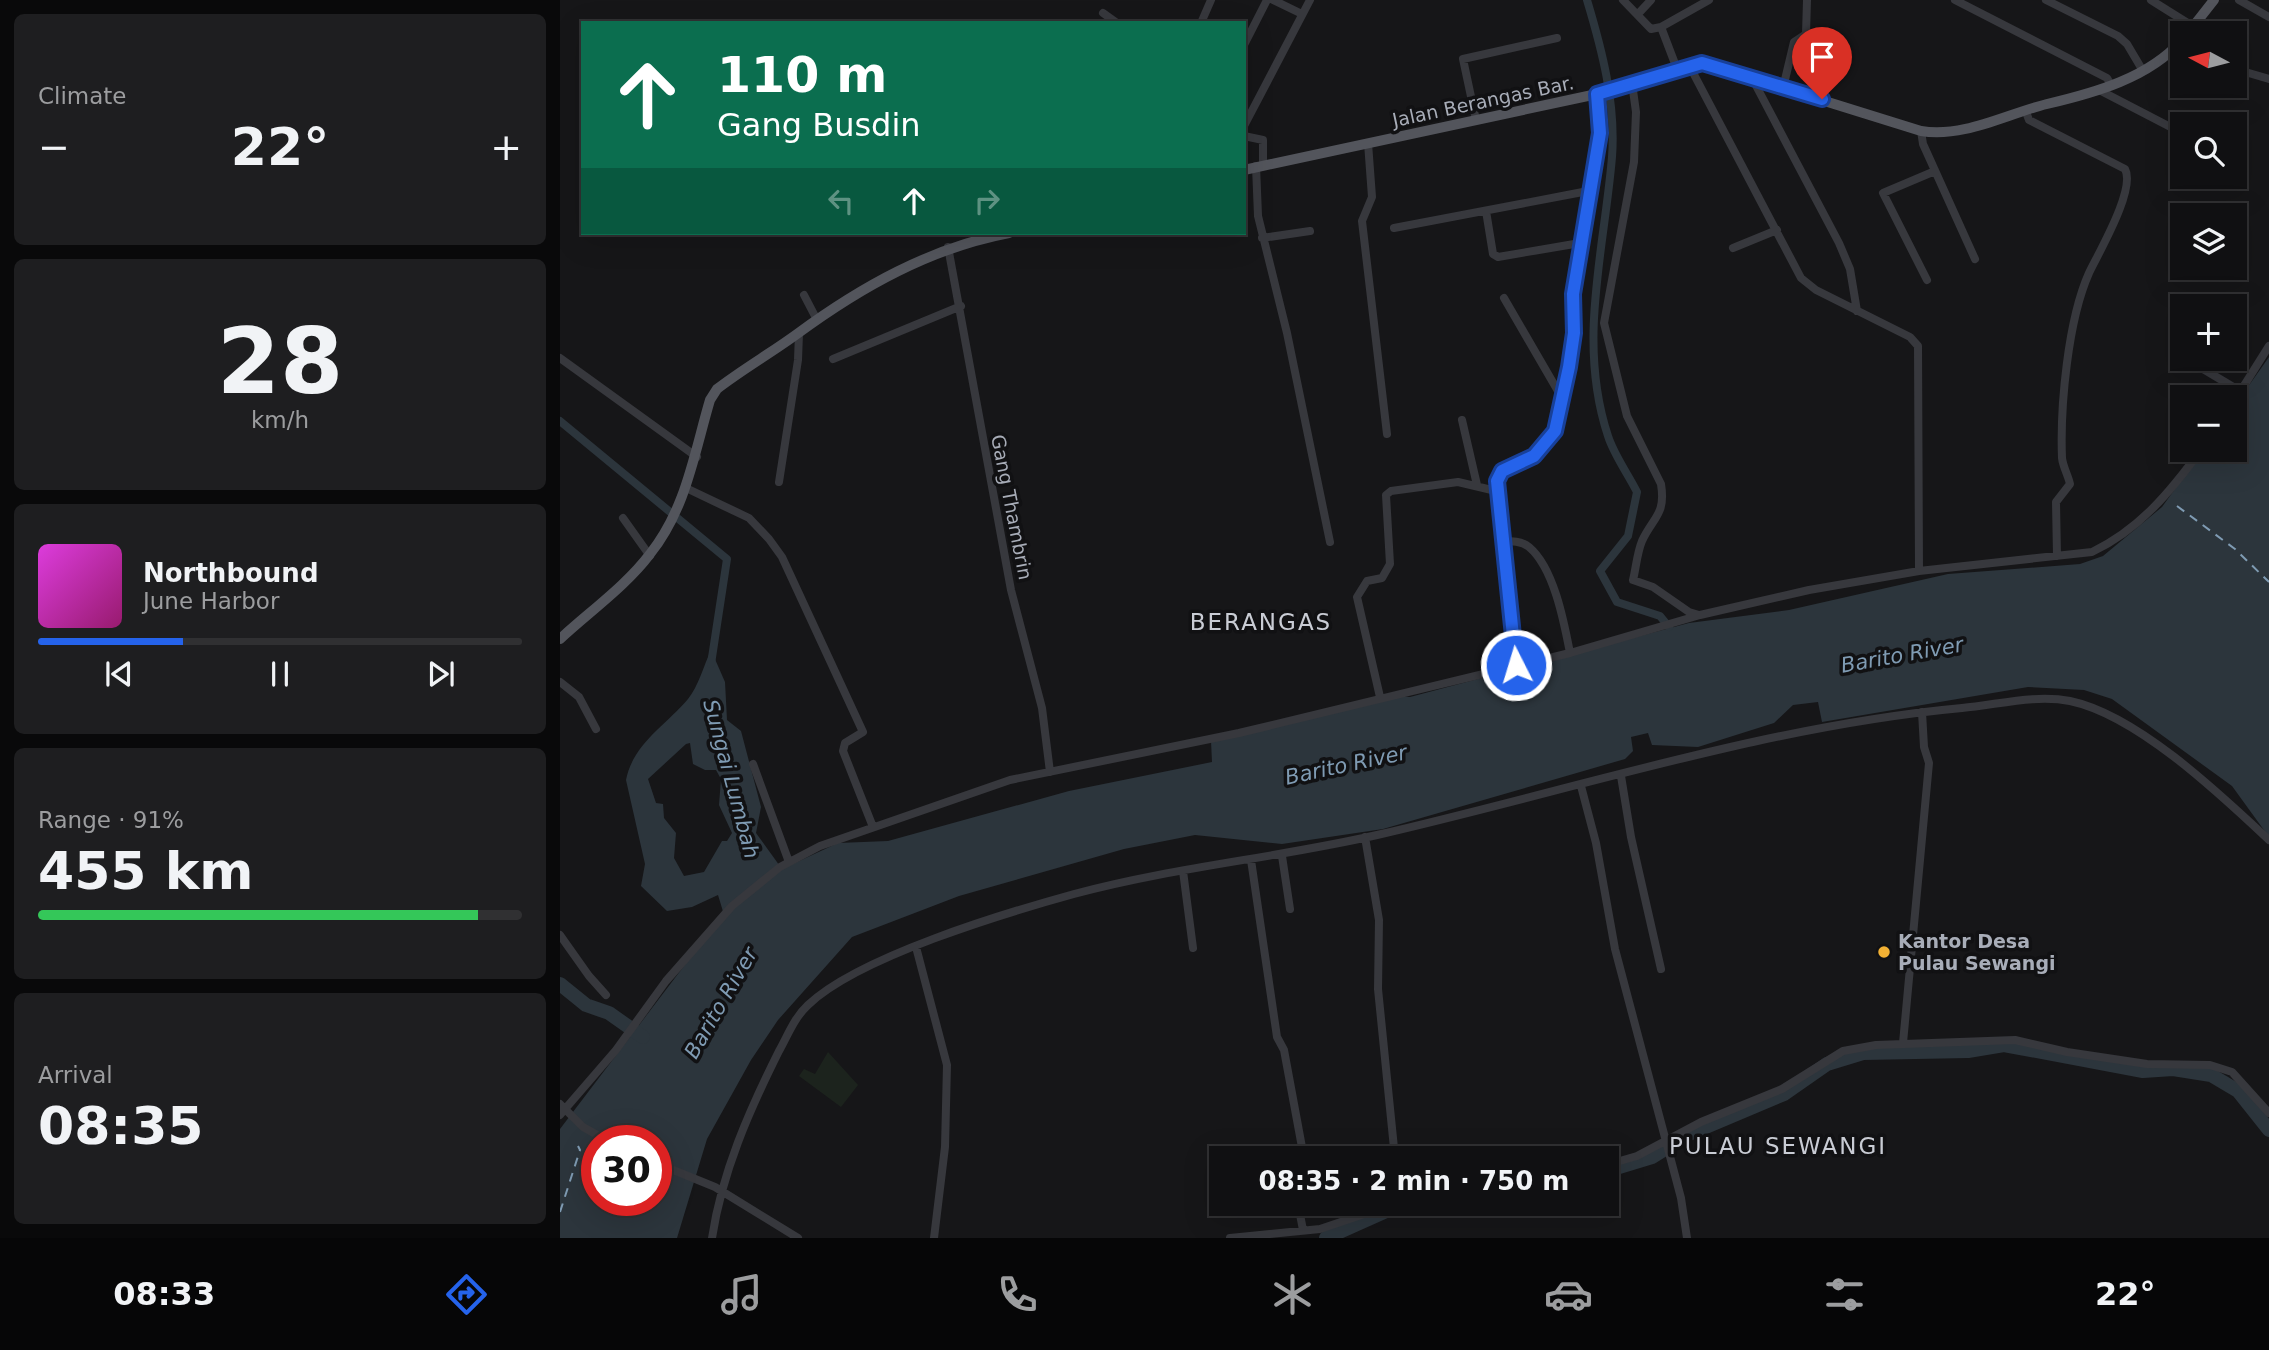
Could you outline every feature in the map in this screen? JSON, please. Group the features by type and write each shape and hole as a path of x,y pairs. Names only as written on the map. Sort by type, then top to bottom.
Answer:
{"main road":[{"path":"2198,21 2214,0"},
{"name":"Jalan Berangas Bar.","path":"1246,170 1600,93 1689,65 1713,65 1921,131 1952,131 2101,91 2170,56"},
{"path":"560,639 650,556 685,490 697,457 710,400 717,389 799,333 816,318 878,281 948,247 1000,235"}],"street":[{"path":"1202,21 1211,0"},
{"path":"1246,41 1267,0"},
{"path":"1273,0 1302,14"},
{"path":"1246,122 1310,0"},
{"path":"1623,0 1651,29 1661,27 1709,0"},
{"path":"1638,14 1651,0"},
{"path":"1783,88 1794,43 1806,34 1807,0"},
{"path":"1955,0 2107,78 2112,85"},
{"path":"2046,0 2118,36 2127,44 2143,71"},
{"path":"2151,0 2179,21"},
{"path":"2239,0 2269,17"},
{"path":"1102,13 1114,21"},
{"path":"1661,27 1677,69"},
{"path":"1476,120 1463,59 1557,38"},
{"path":"1689,65 1791,260 1807,285 1910,337 1919,350 1919,571"},
{"path":"2247,73 2269,79"},
{"path":"1752,78 1839,243 1850,269 1857,311"},
{"path":"1628,84 1636,112 1634,162 1605,323 1627,416 1661,484 1663,495 1661,513 1643,540 1633,580 1653,587 1698,616"},
{"path":"2101,91 2170,127"},
{"path":"1516,665 1496,491 1502,471 1534,456 1552,438 1574,333 1573,294 1601,124 1600,93"},
{"path":"2026,112 2029,120 2125,169 2129,177 2123,199 2081,291 2073,323 2062,459 2070,484 2056,502 2057,556"},
{"path":"1921,131 1923,144 1975,259"},
{"path":"1246,136 1263,140 1258,216 1287,333 1330,542"},
{"path":"1368,143 1373,197 1362,221 1387,434"},
{"path":"1927,280 1883,193 1935,171"},
{"path":"1394,228 1588,191"},
{"path":"1486,211 1493,254 1498,257 1580,243"},
{"path":"1733,248 1777,230"},
{"path":"1262,238 1310,231"},
{"name":"Gang Thambrin","path":"948,247 961,306 987,470 1011,590 1038,686 1050,772"},
{"path":"804,295 816,318"},
{"path":"1504,298 1562,398"},
{"path":"833,359 961,306"},
{"path":"779,482 798,360 799,333"},
{"path":"2244,385 2269,346"},
{"path":"560,358 697,457"},
{"path":"2206,371 2230,385"},
{"path":"1462,420 1477,485"},
{"path":"581,1125 563,1109 616,1050 666,981 732,906 780,867 820,846 1010,780 1239,733 1570,653 1698,616 1809,590 1919,571 2092,552 2130,530 2160,503 2191,462"},
{"path":"1380,697 1357,597 1367,581 1382,578 1390,564 1386,495 1391,491 1458,482 1496,491"},
{"path":"685,490 749,518 782,557 863,732 845,743 843,751 873,827"},
{"path":"623,518 650,556"},
{"path":"1502,541 1524,544 1539,560 1556,594 1570,653"},
{"path":"560,682 579,696 596,729"},
{"path":"712,1238 719,1189 747,1114 799,1015 808,1004 847,979 916,947 1075,894 1183,871 1282,856 1780,737 1922,712 2047,699 2083,705 2118,720 2158,746 2227,801 2269,840"},
{"path":"1903,1044 1929,763 1924,747 1922,712"},
{"path":"753,764 789,862"},
{"path":"1621,776 1630,837 1661,969"},
{"path":"1580,786 1596,843 1615,949 1681,1198 1687,1238"},
{"path":"1366,837 1379,920 1378,989 1394,1146"},
{"path":"1282,856 1290,909"},
{"path":"1251,860 1278,1037 1284,1050 1302,1146"},
{"path":"1183,871 1193,948"},
{"path":"560,936 606,995"},
{"path":"916,947 947,1065 945,1147 934,1238"},
{"path":"1619,1161 1666,1148 1700,1122 1782,1089 1843,1051 1903,1044 2015,1040 2067,1052 2147,1064 2210,1065 2232,1072 2269,1112"},
{"path":"672,1170 719,1189 798,1238"},
{"path":"1300,1216 1303,1230"},
{"path":"1230,1238 1331,1226 1360,1216"}],"shaded area":[{"path":"828,1052 858,1085 841,1107 799,1076 804,1069 815,1074"}],"water":[{"name":"Barito River","path":"2269,357 2269,837 2232,786 2112,699 2084,690 2028,687 1822,722 1818,702 1793,705 1774,723 1698,747 1652,745 1648,733 1631,737 1633,751 1625,759 1383,829 1282,844 1195,835 1124,849 959,896 852,937 778,1020 751,1060 707,1139 677,1238 560,1238 560,1129 700,945 725,918 718,895 692,907 667,911 641,886 645,864 626,780 635,756 692,694 711,650 725,682 727,720 741,731 761,807 756,833 782,869 838,843 888,841 1069,791 1212,762 1211,741 1394,696 1410,697 1689,623 1789,610 1948,574 2080,564 2103,556 2162,507 2194,462 2247,462 2247,388","holes":["690,743 693,764 705,770 716,770 721,779 719,805 732,833 727,841 722,841 704,872 684,876 674,858 676,833 664,818 663,804 656,803 648,779"]}],"waterway":[{"path":"1587,0 1607,77 1613,137 1595,297 1594,366 1608,436 1637,492 1628,536 1600,571 1617,602 1660,616 1669,627"},
{"name":"Sungai Lumbah","path":"560,421 727,559 711,664"},
{"path":"560,984 586,1005 609,1013 643,1037"},
{"path":"1619,1167 1652,1157 1689,1134 1784,1094 1827,1064 1863,1053 1968,1051 2004,1045 2143,1071 2173,1069 2211,1075 2238,1091 2269,1130"},
{"path":"1326,1238 1375,1216"}],"ferry route":[{"path":"2177,506 2235,549 2269,582"},
{"path":"560,1212 580,1150 578,1146"}],"place":[{"name":"Kantor Desa Pulau Sewangi","path":"1884,952"}],"district":[{"name":"BERANGAS","path":"1261,622"},
{"name":"PULAU SEWANGI","path":"1778,1146"}],"route":[{"path":"1516,665 1497,481 1502,471 1534,456 1552,438 1555,431 1569,367 1574,333 1573,294 1594,155 1600,133 1597,94 1702,63 1822,99"}]}
